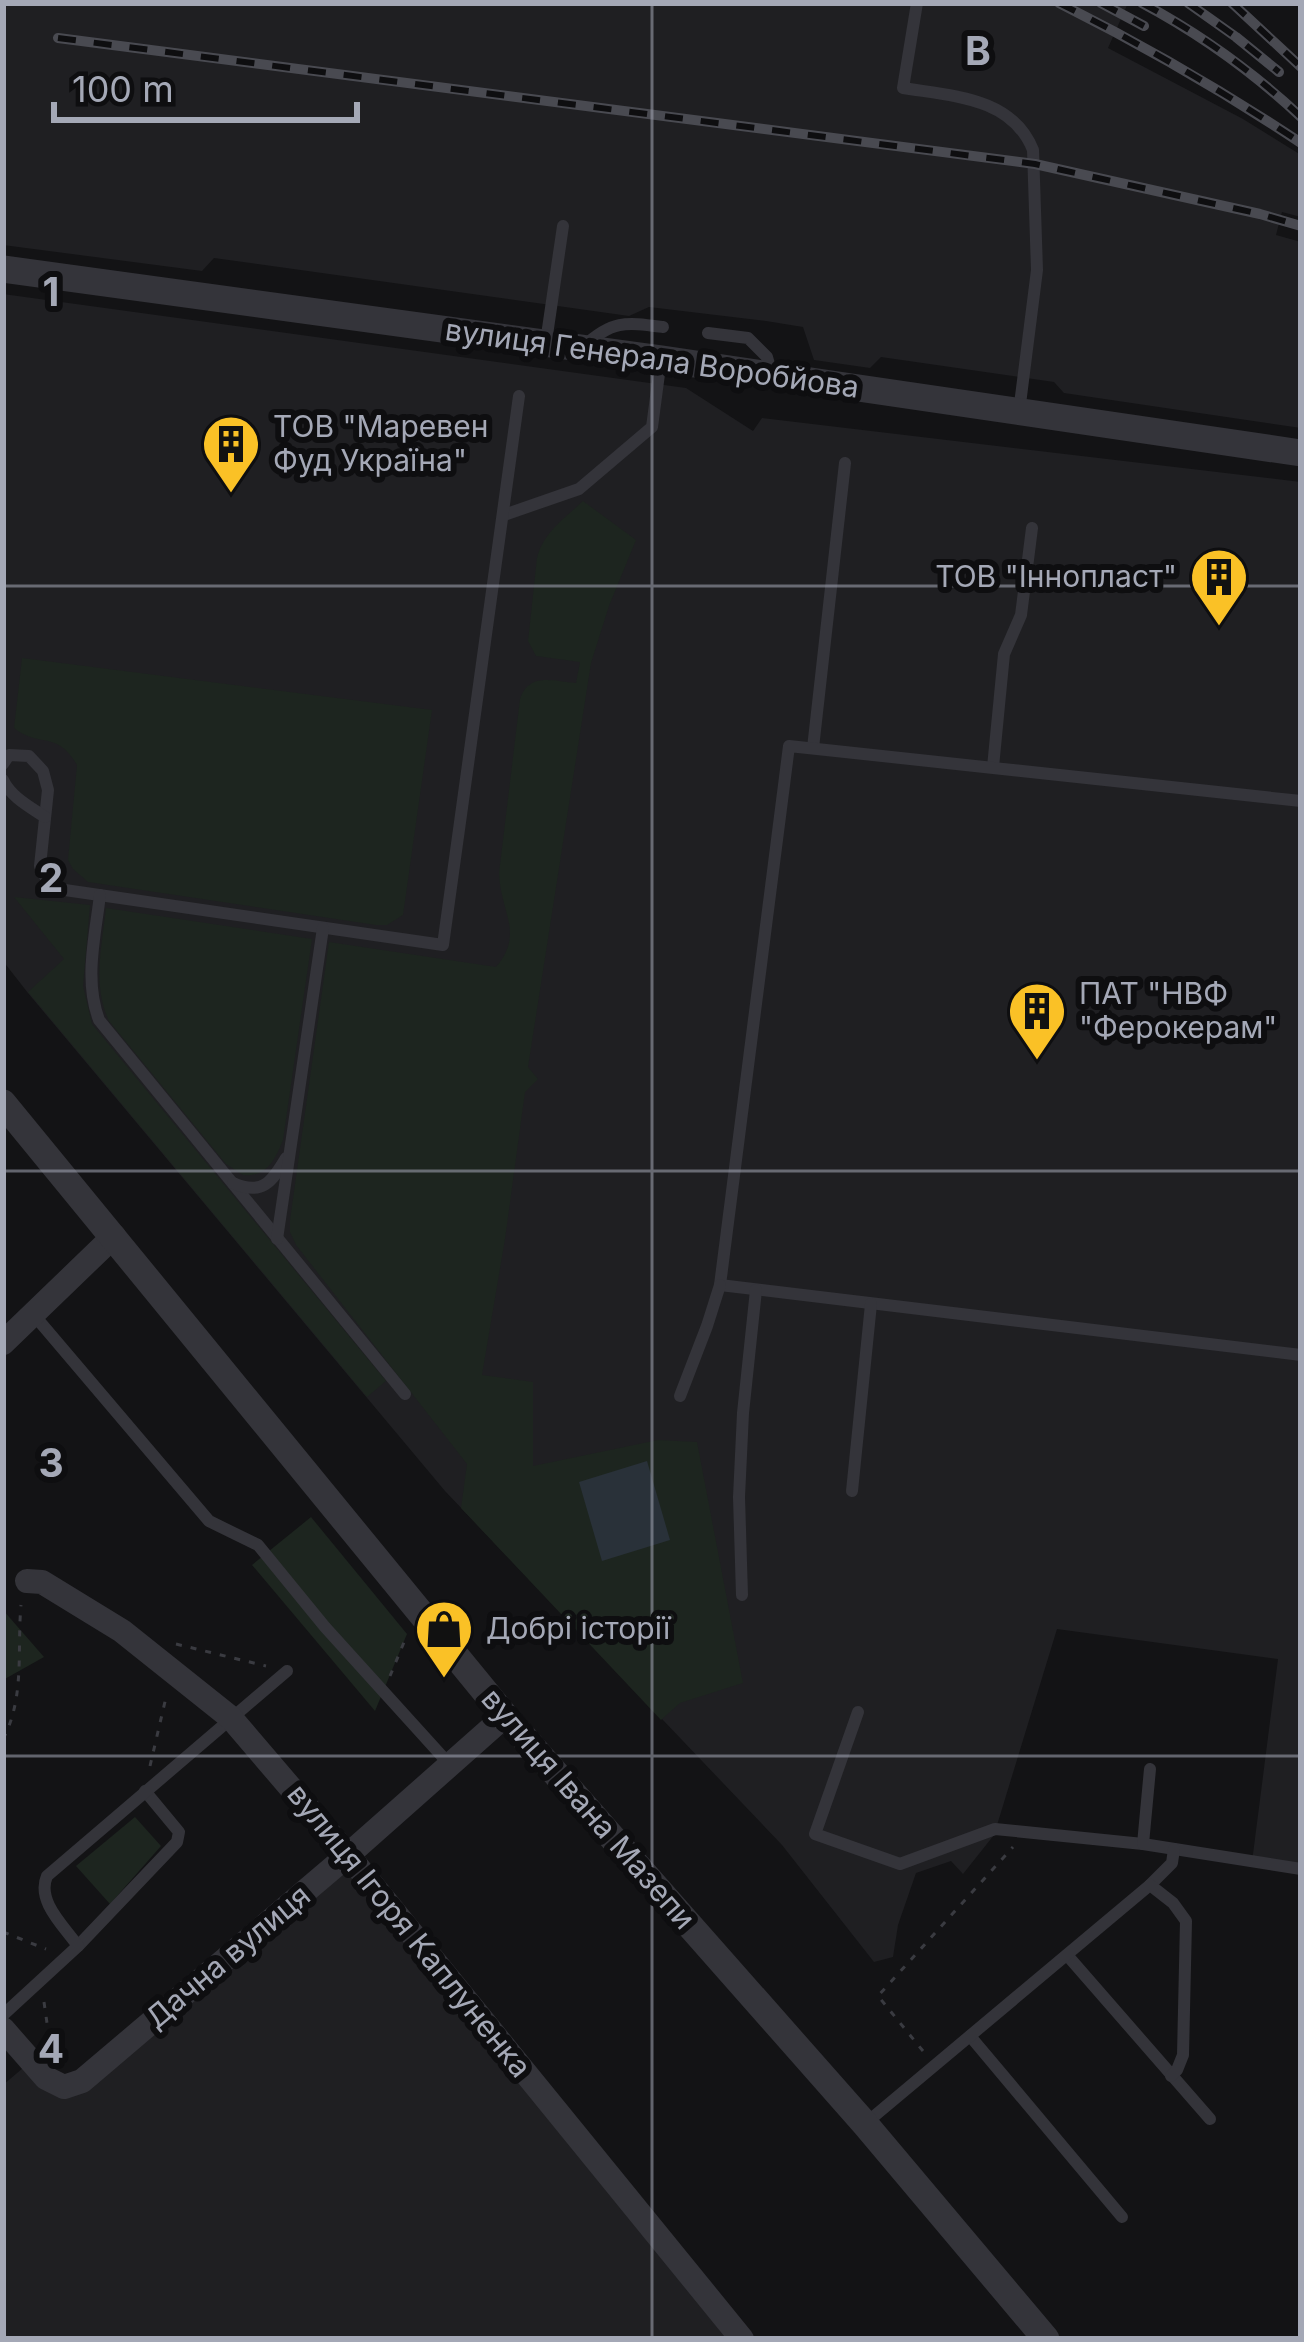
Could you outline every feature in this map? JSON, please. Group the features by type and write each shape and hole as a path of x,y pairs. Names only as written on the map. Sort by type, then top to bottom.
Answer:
{"street":[{"name":"вулиця Генерала Воробйова","path":"3,269 1301,453"},
{"name":"вулиця Івана Мазепи","path":"3,1103 505,1716 865,2124 1046,2339"},
{"path":"3,1342 114,1236"},
{"name":"вулиця Ігоря Каплуненка","path":"27,1581 42,1582 122,1631 231,1718 742,2339"},
{"name":"Дачна вулиця","path":"54,2082 64,2086 82,2081 505,1716"},
{"path":"7,2042 54,2082"}],"lane":[{"path":"916,3 903,88 985,103 1015,121 1033,150 1037,270 1019,412"},
{"path":"546,343 563,226"},
{"path":"582,348 612,325 628,322 663,327"},
{"path":"708,333 748,338 767,357 772,376"},
{"path":"504,515 579,489 652,427 662,359"},
{"path":"3,764 9,755 28,756 44,771 48,790 40,866 58,890 443,945 518,397"},
{"path":"813,748 845,464"},
{"path":"992,767 1004,654 1022,615 1032,528"},
{"path":"680,1396 719,1285 789,746 1301,801"},
{"path":"3,780 45,818"},
{"path":"100,896 91,976 99,1020 405,1394"},
{"path":"278,1239 322,928"},
{"path":"231,1183 245,1189 267,1184 290,1150"},
{"path":"719,1285 1301,1355"},
{"path":"742,1595 743,1413 756,1290"},
{"path":"852,1491 872,1304"},
{"path":"34,1315 209,1522 258,1545 450,1765"},
{"path":"318,1644 331,1633"},
{"path":"78,1946 46,1901 47,1876 287,1671"},
{"path":"858,1712 815,1834 900,1864 995,1829 1143,1844 1301,1870"},
{"path":"1143,1844 1150,1769"},
{"path":"3,2015 78,1946 177,1842 179,1832 145,1791"},
{"path":"865,2124 1150,1885 1172,1864 1174,1849"},
{"path":"1150,1885 1186,1921 1183,2055 1171,2076"},
{"path":"1067,1955 1210,2119"},
{"path":"970,2036 1121,2217"}],"path":[{"path":"3,1738 18,1689 27,1581"},
{"path":"384,1691 410,1628"},
{"path":"163,1641 287,1671"},
{"path":"145,1791 172,1670"},
{"path":"934,2066 878,1996 1026,1832"},
{"path":"3,1932 66,1957"},
{"path":"38,1983 49,2018 54,2082"}],"shaded area":[{"path":"3,3 1128,3 1108,48 1301,155 1301,217 1282,212 1276,235 1301,242 1301,428 1064,393 1054,382 881,357 870,368 814,360 803,327 766,321 649,307 629,316 214,258 202,271 3,245"},
{"path":"3,294 686,388 753,431 762,418 1301,482 1301,1869 1252,1862 1278,1659 1057,1629 994,1835 963,1874 951,1861 916,1873 898,1925 893,1957 874,1962 782,1845 445,1491 28,993 3,961"},
{"path":"583,501 636,540 591,663 528,1067 538,1079 525,1092 482,1375 533,1382 533,1466 658,1440 697,1442 743,1683 680,1703 661,1720 461,1508 467,1464 290,1232 329,942 496,967 509,943 499,873 520,699 536,682 576,683 580,662 536,656 528,641 537,558 549,533"},
{"path":"22,658 432,710 403,915 387,925 376,925 88,882 68,860 77,765 62,747 14,728"},
{"path":"14,897 90,905 83,986 92,1024 386,1381 367,1397 28,992 64,959"},
{"path":"106,908 312,939 283,1140 264,1170 243,1175 226,1164 109,1021 100,979"},
{"path":"647,1461 670,1540 602,1561 579,1482"},
{"path":"311,1517 407,1634 375,1711 252,1565"},
{"path":"3,1610 44,1657 3,1680"},
{"path":"135,1817 161,1846 110,1904 76,1866"},
{"path":"348,1855 742,2339 3,2339 3,2085 30,2062 63,2087"}],"railway":[{"path":"1059,3 1182,69 1301,143"},
{"path":"1101,3 1144,26"},
{"path":"1142,3 1226,55 1301,117"},
{"path":"1188,3 1279,72"},
{"path":"1232,3 1301,67"},
{"path":"58,38 1035,164 1301,226"}],"place":[{"name":"ТОВ \"Маревен Фуд Україна\"","path":"231,495"},
{"name":"ТОВ \"Іннопласт\"","path":"1219,628"},
{"name":"ПАТ \"НВФ \"Ферокерам\"","path":"1037,1062"},
{"name":"Добрі історії","path":"444,1680"}]}
